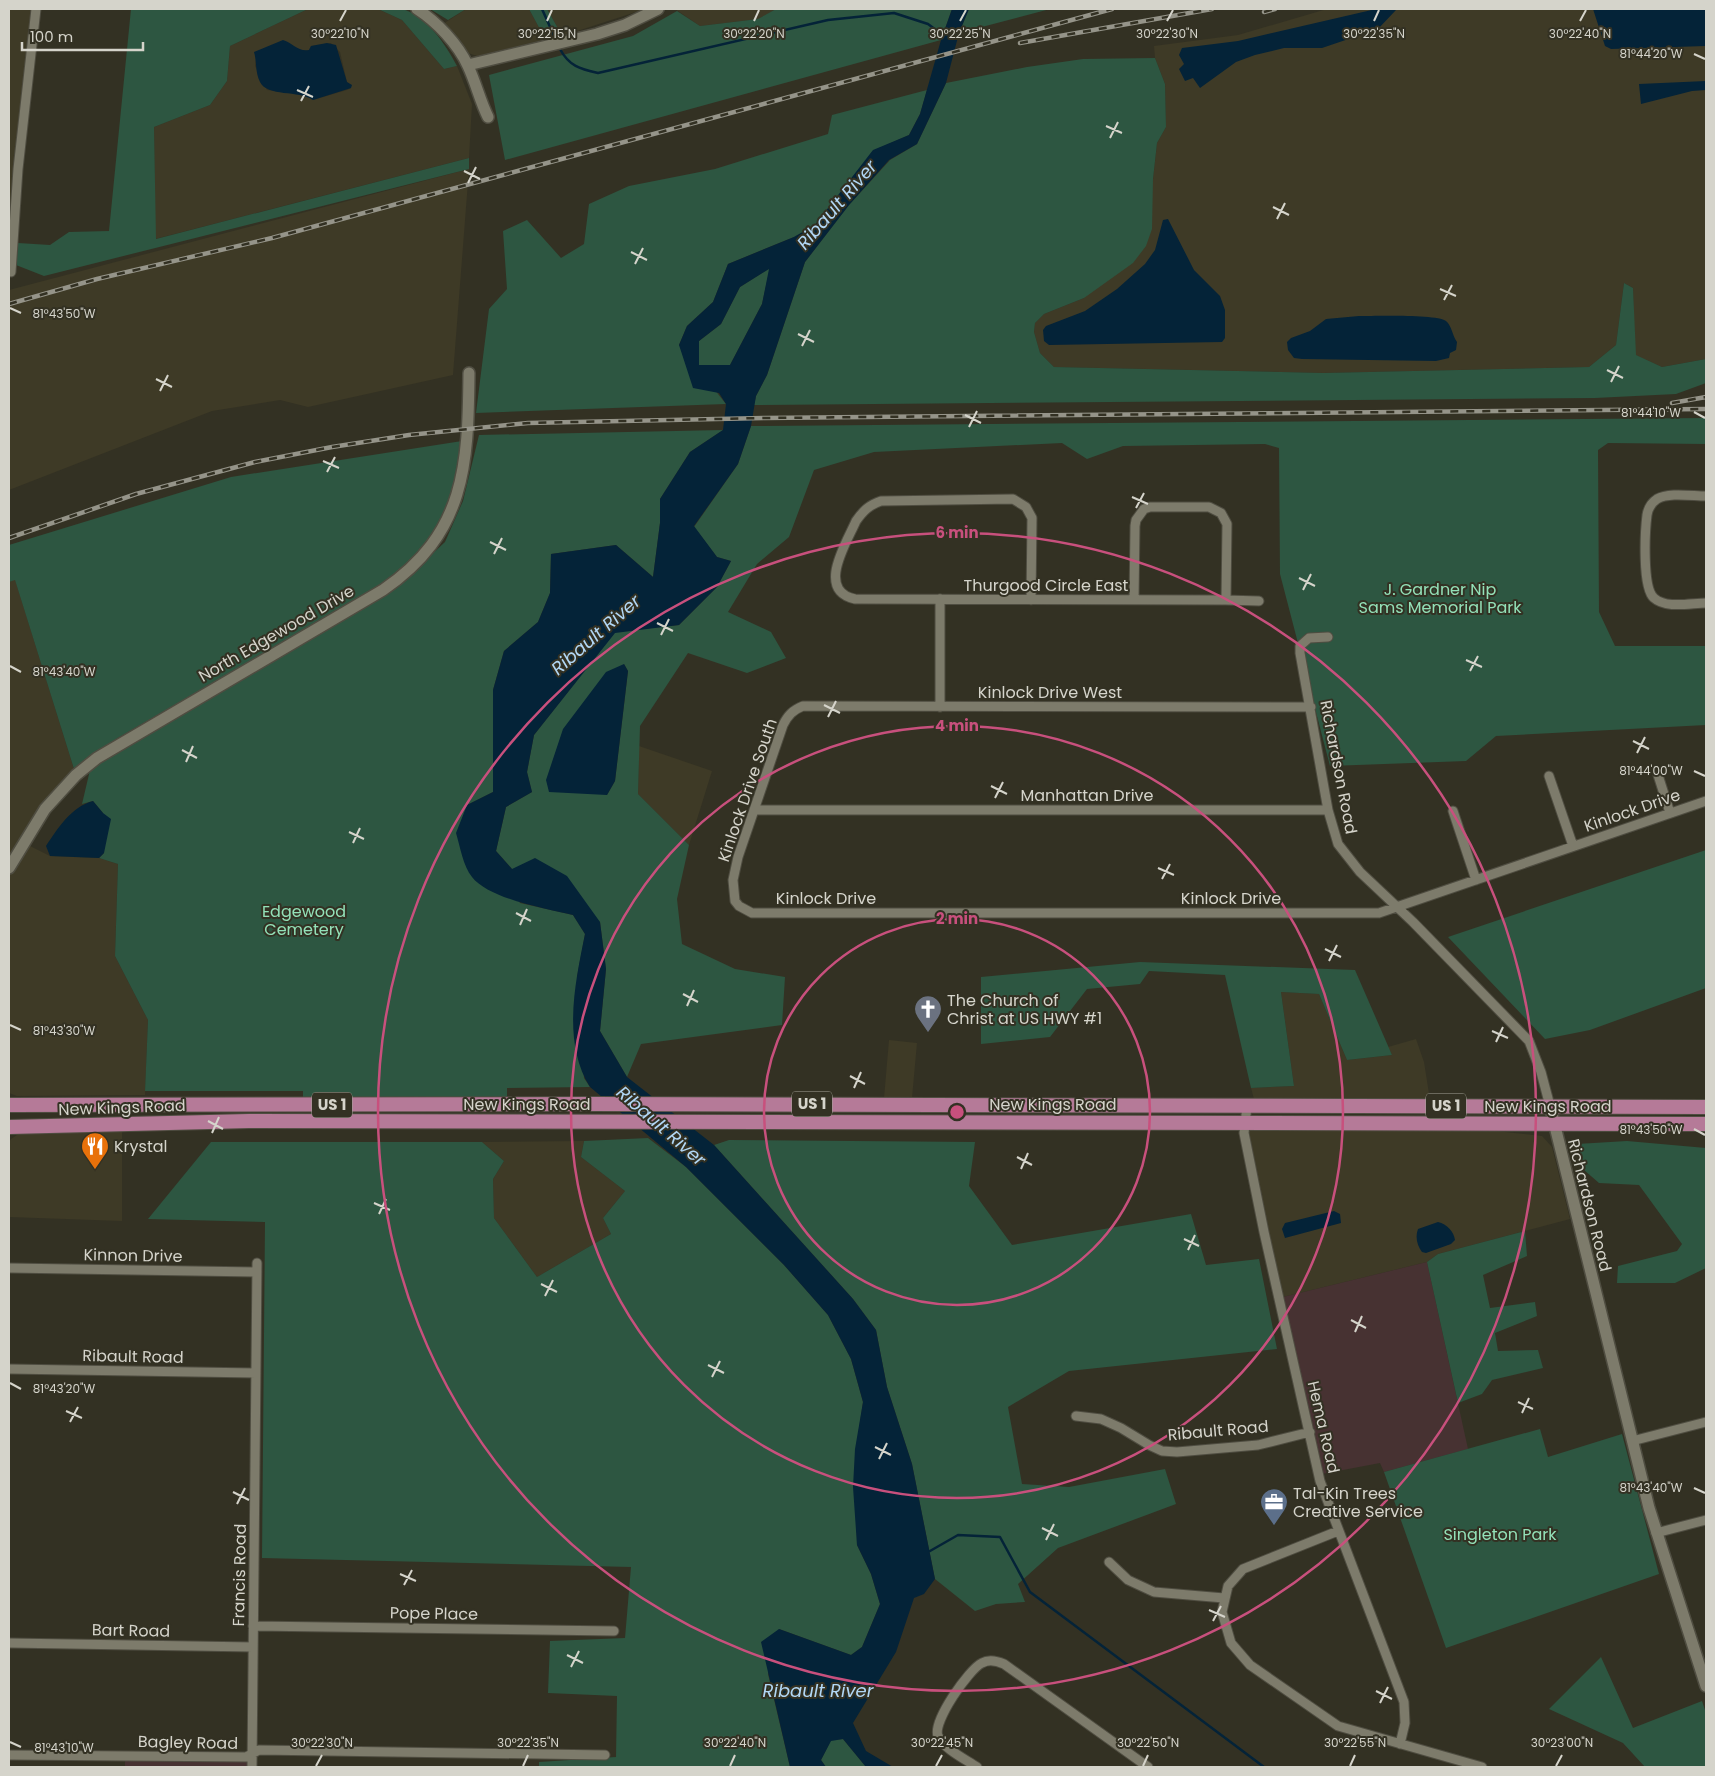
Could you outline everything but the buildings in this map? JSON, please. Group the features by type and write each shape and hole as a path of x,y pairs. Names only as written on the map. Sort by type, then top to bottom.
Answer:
{"highway":[{"name":"New Kings Road","path":"9,1105 689,1104 1706,1107"},
{"name":"New Kings Road","path":"9,1127 249,1121 1706,1124"}],"street":[{"path":"12,272 18,169 36,9"},
{"path":"417,9 436,24 451,40 468,65 488,117"},
{"path":"468,65 597,34 625,25 658,9"},
{"name":"North Edgewood Drive","path":"9,868 45,809 76,775 97,758 383,590 414,566 438,536 453,508 458,493 463,472 468,423 469,373"},
{"path":"1706,496 1665,496 1653,502 1647,515 1646,583 1653,598 1666,604 1706,603"},
{"name":"Thurgood Circle East","path":"1031,600 1032,518 1026,507 1013,499 881,501 868,507 856,521 835,570 837,589 842,594 855,599 940,600 1031,600 1226,600 1259,601"},
{"path":"1134,600 1135,526 1140,514 1150,507 1209,506 1220,513 1227,524 1226,600"},
{"path":"940,600 940,707"},
{"name":"Richardson Road","path":"1328,637 1309,638 1300,646 1300,653 1333,831 1344,854 1360,872 1529,1041 1542,1072 1656,1533 1702,1660 1706,1686"},
{"name":"Kinlock Drive West","path":"791,713 803,706 1311,707"},
{"name":"Kinlock Drive South","path":"739,906 732,891 738,857 783,725 791,713"},
{"path":"1658,775 1670,813"},
{"path":"1549,776 1573,846"},
{"name":"Kinlock Drive","path":"739,906 752,913 1379,913 1706,800"},
{"name":"Manhattan Drive","path":"755,810 1328,810"},
{"path":"1453,811 1476,880"},
{"path":"446,1104 446,1121"},
{"path":"992,1105 992,1122"},
{"name":"Hema Road","path":"1247,1106 1244,1133 1320,1481 1404,1702 1405,1723 1400,1744"},
{"name":"Kinnon Drive","path":"9,1268 257,1268"},
{"name":"Francis Road","path":"252,1767 257,1268"},
{"name":"Ribault Road","path":"9,1369 256,1373"},
{"name":"Ribault Road","path":"1076,1416 1101,1420 1121,1428 1162,1451 1177,1452 1228,1446 1258,1445 1310,1432"},
{"path":"1632,1441 1706,1422"},
{"path":"1656,1533 1706,1520"},
{"path":"1338,1531 1243,1568 1228,1586 1224,1598 1222,1612 1231,1643 1250,1664 1338,1726 1482,1767"},
{"path":"1109,1562 1128,1580 1154,1592 1224,1598"},
{"name":"Pope Place","path":"253,1626 614,1631"},
{"name":"Bart Road","path":"9,1643 253,1647"},
{"path":"977,1767 946,1745 938,1736 937,1729 941,1716 976,1666 992,1661 1004,1664 1148,1767"},
{"name":"Bagley Road","path":"9,1755 246,1757 259,1750 605,1755"}],"shaded area":[{"path":"9,9 33,9 11,243 18,243 15,275 9,276"},
{"path":"308,9 378,9 402,20 444,69 457,66 472,104 469,158 155,239 154,127 210,105 227,81 230,46","holes":["331,43 340,52 347,82 351,88 313,100 305,94 267,90 255,66 256,58 296,48 303,51 309,50 311,46"]},
{"path":"466,9 529,9 543,35 543,40 477,56 468,53 443,24"},
{"path":"547,9 645,9 565,35 559,30"},
{"path":"675,9 776,9 759,19 700,26"},
{"path":"1327,9 1706,9 1706,359 1662,367 1635,355 1633,288 1624,283 1616,345 1589,367 1323,373 1054,367 1040,353 1034,332 1035,323 1044,314 1084,298 1153,179 1157,143 1166,127 1165,84 1155,58 1154,46 1238,35"},
{"path":"469,169 453,375 308,407 280,400 212,411 9,490 9,290"},
{"path":"15,579 74,769 51,793 28,824 9,858 9,582"},
{"path":"639,746 712,771 689,845 638,794"},
{"path":"28,845 50,856 99,858 118,864 115,956 148,1020 145,1095 17,1096 9,1093 9,875"},
{"path":"1281,992 1319,994 1347,1060 1392,1055 1388,1047 1416,1039 1424,1062 1430,1100 1254,1099 1251,1088 1294,1086"},
{"path":"889,1040 917,1043 912,1098 884,1098"},
{"path":"1247,1129 1478,1129 1542,1136 1552,1147 1570,1219 1438,1254 1427,1262 1283,1297"},
{"path":"122,1131 122,1221 9,1217 9,1142 11,1139 20,1133"},
{"path":"584,1141 581,1157 625,1191 603,1218 611,1234 537,1277 494,1218 493,1179 504,1161 482,1142"},
{"path":"1427,1262 1468,1449 1384,1472 1380,1463 1322,1474 1283,1297"},
{"path":"125,1759 248,1761 248,1767 125,1767"}],"green space":[{"path":"131,9 308,9 230,46 227,81 210,105 154,127 156,239 469,158 469,169 44,276 16,265 18,243 50,245 69,232 109,231"},
{"path":"378,9 402,9 420,18 435,32 457,66 444,69 402,20"},
{"path":"430,9 466,9 448,20"},
{"path":"529,9 547,9 559,30 543,35"},
{"path":"776,9 952,9 941,40 505,160 489,75 633,36 677,11 700,26 758,19"},
{"path":"969,9 1050,9 959,33"},
{"path":"1155,58 1165,84 1166,127 1157,143 1153,179 1152,229 1146,246 1133,263 1084,298 1044,314 1035,323 1034,332 1040,353 1054,367 1323,373 1589,367 1616,345 1624,283 1633,288 1636,355 1662,367 1706,359 1706,383 1676,394 1595,398 754,405 756,396 767,375 805,262 849,205 890,160 917,144 946,83 1027,67 1083,59"},
{"path":"927,90 920,114 909,135 873,151 815,225 794,237 728,264 713,302 687,326 679,345 726,404 476,413 489,309 507,289 503,231 527,220 561,258 584,244 589,204 629,186 715,169 828,134 832,115"},
{"path":"770,268 762,304 730,365 699,365 699,341 721,324 740,287"},
{"name":"J. Gardner Nip Sams Memorial Park","path":"1706,418 1706,444 1608,443 1598,450 1599,612 1615,646 1706,646 1706,725 1496,736 1466,761 1330,766 1280,574 1279,448 1265,444 1123,446 1087,459 1062,443 874,452 814,470 789,537 757,564 728,612 771,632 786,658 747,673 688,653 640,726 638,794 689,845 677,899 682,944 735,969 785,977 782,1025 641,1044 627,1077 600,1031 606,969 600,922 512,869 496,851 506,807 532,792 527,772 534,735 615,632 679,625 717,587 731,561 717,557 694,527 738,464 751,426","holes":["624,664 628,671 615,781 607,795"]},
{"name":"Edgewood Cemetery","path":"723,430 690,452 660,499 660,523 653,577 616,545 551,554 550,593 538,622 504,651 493,690 493,792 467,805 520,903 573,915 585,934 577,977 584,1078 590,1087 507,1088 507,1099 303,1098 303,1091 145,1091 148,1020 115,956 118,864 99,858 104,853 103,813 93,801 82,804 90,770 124,745 401,583 445,542 463,501 479,435"},
{"path":"462,441 457,473 442,518 426,546 405,567 388,581 116,739 74,769 15,580 9,582 9,545 231,477"},
{"path":"1706,850 1706,988 1590,1030 1545,1039 1448,937"},
{"path":"1140,962 1355,970 1392,1055 1347,1060 1319,994 1281,992 1294,1086 1251,1088 1225,975 1149,971 1140,984 1087,989 1050,1037 981,1044 981,977"},
{"path":"648,1138 686,1167 784,1265 828,1315 851,1359 863,1402 856,1449 857,1545 871,1574 880,1604 862,1647 851,1655 779,1629 768,1674 790,1767 539,1767 539,1762 616,1757 617,1696 548,1693 550,1641 625,1638 631,1567 262,1558 265,1222 148,1219 211,1142 482,1142 504,1161 493,1179 494,1218 537,1277 611,1234 603,1218 625,1191 581,1157 584,1141"},
{"path":"729,1140 975,1142 969,1186 1012,1245 1191,1214 1206,1265 1259,1259 1277,1349 1069,1371 1008,1407 1022,1484 1069,1487 1165,1469 1176,1504 1058,1548 1018,1584 1025,1602 996,1604 975,1611 935,1579 912,1464 887,1387 876,1330 853,1299 714,1145"},
{"path":"1627,1141 1706,1148 1706,1268 1675,1283 1617,1283 1618,1266 1677,1251 1682,1244 1639,1185 1599,1183 1584,1170 1577,1144"},
{"path":"1525,1231 1527,1256 1483,1275 1490,1308 1535,1302 1537,1316 1495,1333 1498,1351 1538,1350 1543,1368 1492,1380 1482,1394 1458,1403 1427,1262 1438,1254"},
{"name":"Singleton Park","path":"1540,1429 1548,1457 1622,1434 1659,1574 1446,1648 1384,1472"},
{"path":"1601,1657 1633,1728 1702,1701 1706,1713 1706,1767 1645,1767 1623,1743 1549,1709"},
{"path":"843,1739 866,1767 826,1767 821,1760 831,1740"}],"water":[{"name":"Ribault River","path":"952,9 969,9 959,33 946,83 917,144 889,160 849,205 805,262 767,375 756,396 751,426 738,464 694,526 717,557 731,561 717,587 679,625 615,633 534,735 527,772 532,792 506,807 496,851 512,869 535,858 567,876 600,922 606,969 600,1031 627,1077 714,1145 853,1299 876,1330 887,1387 912,1464 935,1579 924,1594 914,1598 896,1652 853,1723 866,1751 893,1767 866,1767 843,1739 831,1741 821,1760 826,1767 790,1767 761,1642 779,1629 851,1655 862,1647 880,1604 871,1574 857,1545 853,1487 855,1449 863,1402 851,1359 828,1315 784,1265 686,1167 590,1087 581,1070 573,1032 575,992 585,934 573,915 519,902 480,885 466,867 456,833 467,805 493,792 493,690 504,651 538,622 550,593 551,554 616,545 653,577 660,523 660,499 690,452 723,430 726,404 719,393 693,388 679,345 687,326 713,302 728,264 794,237 815,225 873,150 909,135 920,114","holes":["769,269 762,304 730,365 699,365 699,341 721,324 740,287"]},
{"path":"1376,9 1396,10 1378,29 1322,48 1284,48 1255,55 1236,62 1200,88 1193,78 1185,81 1179,69 1184,64 1179,55 1182,48 1238,41"},
{"path":"1593,9 1706,9 1706,46 1611,49 1605,46"},
{"path":"283,40 299,49 305,50 309,50 311,46 327,43 336,45 347,82 352,85 351,88 313,100 300,95 276,92 264,87 257,74 254,52"},
{"path":"1706,81 1706,90 1692,91 1641,104 1639,84"},
{"path":"1168,219 1194,270 1220,296 1225,310 1225,338 1222,342 1049,345 1044,341 1043,330 1046,326 1085,311 1117,289 1145,264 1155,250 1163,220"},
{"path":"1359,316 1418,316 1446,321 1450,325 1457,342 1456,350 1450,353 1449,358 1436,361 1302,359 1294,358 1288,350 1287,342 1291,338 1310,331 1326,319"},
{"path":"624,664 628,671 615,781 607,795 549,792 546,780 563,729 606,672"},
{"path":"93,801 111,819 104,853 99,858 50,856 46,846 60,825 78,808"},
{"path":"1334,1211 1340,1214 1341,1223 1285,1238 1282,1229 1285,1223"},
{"path":"1438,1222 1450,1229 1455,1240 1451,1244 1426,1253 1422,1252 1417,1241 1418,1229"}],"waterway":[{"path":"542,9 555,38"},
{"path":"560,49 571,63 598,73 828,20 894,13 928,24 944,36"},
{"path":"930,1551 958,1535 1000,1537 1030,1592 1264,1767"}],"railway":[{"path":"9,304 97,279 272,238 1112,9"},
{"path":"1020,43 1212,9"},
{"path":"1264,12 1275,9"},
{"path":"1672,403 1706,397"},
{"path":"9,538 136,494 255,462 409,435 528,423 764,418 1706,409"}],"place":[{"name":"The Church of Christ at US HWY #1","path":"928,1033"},
{"name":"Krystal","path":"95,1170"},
{"name":"Tal-Kin Trees Creative Service","path":"1274,1526"}]}
